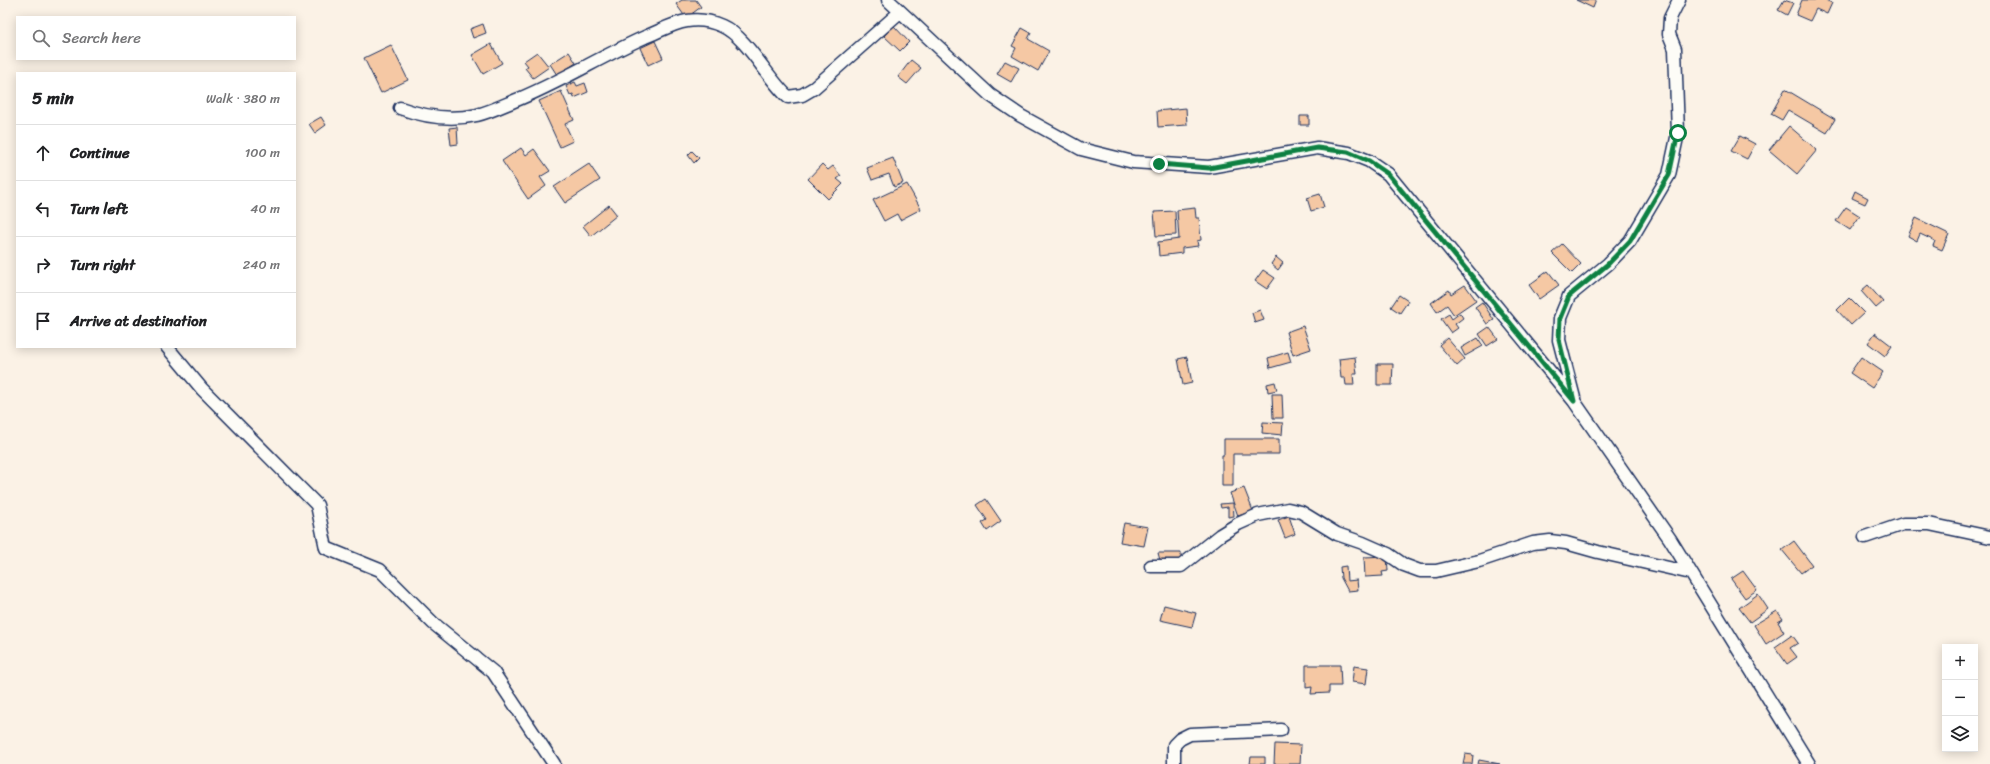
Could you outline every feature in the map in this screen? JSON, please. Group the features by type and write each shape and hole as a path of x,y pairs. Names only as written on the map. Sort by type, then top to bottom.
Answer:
{"street":[{"path":"888,0 990,95 1021,116 1081,149 1133,162 1209,168 1317,148 1348,152 1369,161 1388,174 1574,401 1691,573 1809,764"},
{"path":"1574,401 1559,340 1560,318 1569,296 1608,264 1630,241 1669,175 1678,133 1675,49 1669,34 1670,18 1679,0"},
{"path":"400,108 423,116 448,118 477,115 548,88 617,50 666,28 686,21 707,20 724,26 738,37 778,88 788,97 802,95 814,88 900,12"},
{"path":"168,348 202,389 317,505 326,548 380,570 433,623 493,672 554,764"},
{"path":"1151,566 1181,566 1220,535 1238,524 1258,515 1288,509 1301,512 1336,534 1363,543 1388,554 1404,565 1420,571 1436,571 1479,560 1533,543 1550,541 1566,543 1598,552 1691,573"},
{"path":"1865,537 1903,524 1929,524 1990,537"},
{"path":"1174,764 1174,745 1190,734 1281,730"}],"building":[{"path":"682,0 696,0 701,7 686,18 676,4"},
{"path":"1576,0 1596,0 1593,8"},
{"path":"1784,0 1793,3 1787,15 1778,10"},
{"path":"1802,0 1825,0 1832,3 1827,14 1816,9 1810,21 1796,15"},
{"path":"483,24 486,33 473,38 470,29"},
{"path":"894,26 909,42 900,51 884,36"},
{"path":"1022,28 1031,33 1028,39 1049,51 1038,71 1012,56 1016,48 1012,46"},
{"path":"655,41 663,58 648,65 640,48"},
{"path":"491,44 502,63 483,74 472,55"},
{"path":"391,45 408,80 381,93 364,58"},
{"path":"537,52 549,67 533,78 525,68 528,66 524,61"},
{"path":"569,52 576,63 557,75 550,64"},
{"path":"911,60 921,68 907,84 898,77"},
{"path":"1005,61 1019,68 1011,82 997,74"},
{"path":"575,82 577,86 585,83 588,92 574,98 573,94 570,95 566,86"},
{"path":"1785,89 1835,119 1827,133 1788,110 1782,120 1771,114"},
{"path":"561,91 574,120 565,124 573,141 560,147 539,101"},
{"path":"1186,108 1187,125 1158,127 1157,111"},
{"path":"1300,116 1309,116 1309,125 1300,125"},
{"path":"321,117 326,125 315,133 309,124"},
{"path":"1789,126 1817,150 1797,174 1769,150"},
{"path":"457,127 458,144 451,145 449,128"},
{"path":"1740,136 1755,144 1747,159 1731,151"},
{"path":"521,148 526,155 534,149 550,171 540,177 546,186 528,199 502,161"},
{"path":"692,151 699,158 694,163 688,155"},
{"path":"893,158 903,183 894,187 889,174 872,180 867,168"},
{"path":"589,164 600,180 565,203 554,187"},
{"path":"822,164 828,170 833,166 841,176 837,179 843,184 828,199 808,179"},
{"path":"907,184 921,209 900,220 897,214 884,221 873,200"},
{"path":"1855,191 1868,198 1865,204 1852,198"},
{"path":"1320,194 1324,207 1311,211 1307,198"},
{"path":"609,205 617,215 591,236 583,226"},
{"path":"1846,207 1860,216 1850,230 1836,221"},
{"path":"1195,208 1196,218 1199,218 1201,240 1197,241 1198,246 1182,248 1182,253 1159,256 1158,242 1179,239 1177,210"},
{"path":"1175,211 1176,235 1156,236 1154,212"},
{"path":"1916,218 1949,234 1942,250 1933,246 1935,241 1920,234 1917,241 1908,236"},
{"path":"1562,244 1581,264 1572,273 1552,253"},
{"path":"1276,257 1283,263 1278,270 1271,264"},
{"path":"1263,270 1275,278 1267,289 1255,281"},
{"path":"1548,271 1559,285 1539,299 1529,285"},
{"path":"1465,285 1476,300 1454,315 1447,305 1437,312 1431,303 1449,290 1451,294"},
{"path":"1868,285 1883,302 1876,308 1861,291"},
{"path":"1399,295 1408,301 1400,313 1391,307"},
{"path":"1849,298 1864,313 1851,325 1837,310"},
{"path":"1482,302 1494,320 1487,324 1475,307"},
{"path":"1260,310 1264,320 1255,323 1252,313"},
{"path":"1460,313 1463,318 1455,324 1458,328 1451,333 1441,319 1449,314 1452,319"},
{"path":"1303,326 1311,349 1293,355 1286,332"},
{"path":"1489,327 1498,339 1487,346 1479,334"},
{"path":"1875,333 1892,346 1885,356 1868,343"},
{"path":"1447,338 1465,359 1457,366 1439,345"},
{"path":"1478,338 1483,346 1465,356 1461,348"},
{"path":"1288,352 1291,362 1270,368 1268,358"},
{"path":"1187,357 1192,383 1183,385 1178,359"},
{"path":"1355,357 1357,374 1353,374 1354,385 1346,385 1345,378 1341,378 1339,359"},
{"path":"1861,357 1883,372 1872,388 1850,373"},
{"path":"1377,364 1393,364 1392,385 1377,385"},
{"path":"1275,382 1277,390 1268,392 1267,384"},
{"path":"1272,394 1282,394 1283,418 1273,418"},
{"path":"1263,422 1283,423 1282,435 1262,433"},
{"path":"1224,439 1279,439 1279,454 1233,454 1233,486 1222,486 1222,455 1224,455"},
{"path":"1244,488 1253,511 1238,516 1230,493"},
{"path":"986,499 1001,521 987,531 982,523 987,520 977,505"},
{"path":"1233,503 1234,516 1228,517 1228,507 1221,508 1220,504"},
{"path":"1289,516 1295,534 1285,538 1278,520"},
{"path":"1124,523 1148,527 1144,546 1120,542"},
{"path":"1794,541 1812,565 1801,573 1782,550"},
{"path":"1158,553 1181,553 1181,560 1160,560"},
{"path":"1387,556 1388,571 1382,572 1383,576 1365,577 1364,557"},
{"path":"1346,566 1347,581 1357,580 1358,590 1348,591 1341,578 1340,567"},
{"path":"1743,571 1757,590 1745,598 1731,579"},
{"path":"1758,594 1768,609 1750,622 1739,608"},
{"path":"1164,605 1196,613 1192,627 1160,620"},
{"path":"1777,611 1783,619 1778,622 1784,632 1766,644 1754,625"},
{"path":"1792,635 1798,643 1790,648 1797,657 1787,664 1775,647"},
{"path":"1306,665 1340,665 1341,686 1329,686 1329,693 1311,694 1312,687 1306,688"},
{"path":"1354,666 1368,668 1366,684 1352,682"},
{"path":"1275,744 1301,745 1300,764 1274,764"},
{"path":"1465,754 1473,755 1472,764 1463,764"},
{"path":"1251,757 1265,757 1265,764 1250,764"},
{"path":"1479,760 1500,764 1478,764"}],"route":[{"path":"1159,164 1209,168 1317,148 1348,152 1369,161 1388,174 1574,401 1559,340 1560,318 1569,296 1608,264 1630,241 1650,210 1669,175 1678,133"}]}
